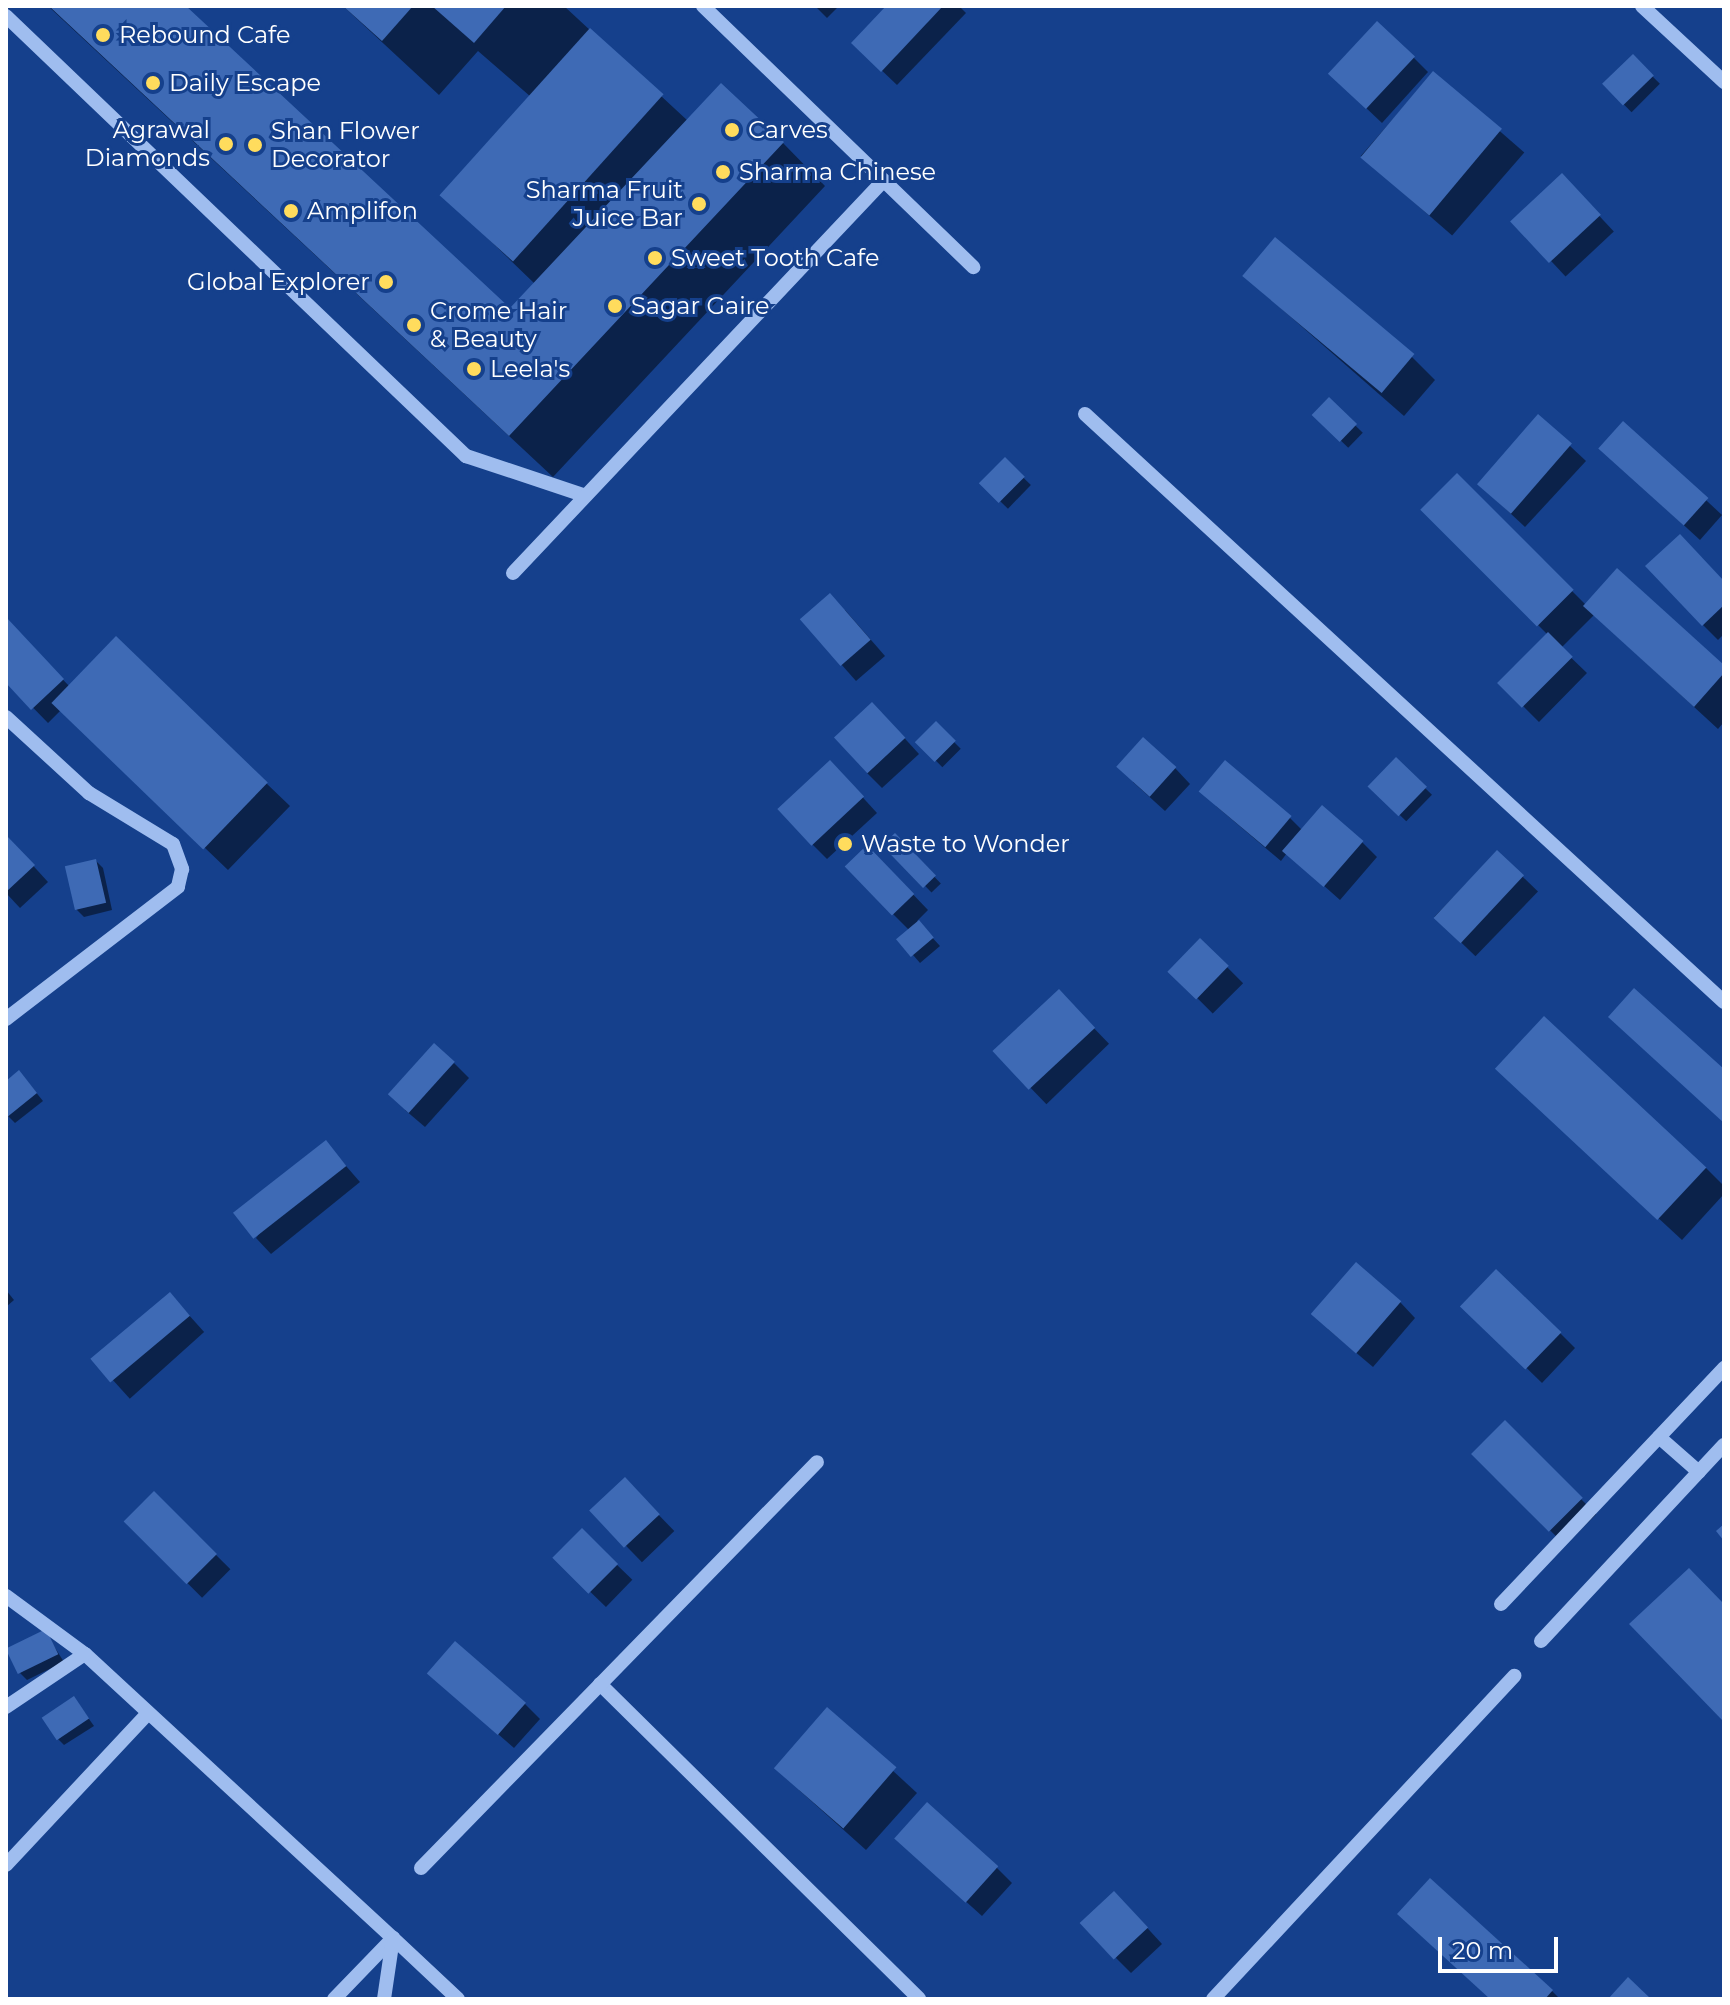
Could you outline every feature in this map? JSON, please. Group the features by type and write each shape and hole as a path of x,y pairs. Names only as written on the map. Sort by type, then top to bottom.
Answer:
{"street":[{"path":"703,6 973,267"},
{"path":"1642,6 1724,82"},
{"path":"6,16 466,456 583,495"},
{"path":"513,573 583,495 884,180"},
{"path":"1085,414 1724,1002"},
{"path":"6,717 89,793 173,844 182,869 178,887 6,1019"},
{"path":"1501,1604 1724,1368"},
{"path":"1659,1437 1699,1472"},
{"path":"1541,1641 1724,1445"},
{"path":"421,1868 817,1462"},
{"path":"6,1596 85,1654 458,1999"},
{"path":"6,1707 85,1654"},
{"path":"1213,1999 1514,1676"},
{"path":"600,1684 919,1999"},
{"path":"6,1865 148,1713"},
{"path":"334,1999 393,1938"},
{"path":"384,1999 393,1938"}],"building":[{"path":"49,6 186,6 510,308 721,83 784,142 509,436"},
{"path":"343,6 413,6 382,41"},
{"path":"432,6 506,6 474,43"},
{"path":"886,6 943,6 881,72 851,43"},
{"path":"1377,21 1415,56 1366,109 1328,74"},
{"path":"590,28 664,94 513,261 439,195"},
{"path":"1633,54 1654,76 1623,105 1602,84"},
{"path":"1433,71 1502,129 1429,215 1360,158"},
{"path":"1562,173 1601,215 1549,263 1510,221"},
{"path":"1275,237 1414,354 1382,393 1242,276"},
{"path":"1329,397 1357,424 1340,442 1312,415"},
{"path":"1538,414 1572,444 1511,514 1477,484"},
{"path":"1623,421 1708,498 1684,525 1598,448"},
{"path":"1005,457 1025,477 999,503 979,483"},
{"path":"1457,473 1574,590 1537,626 1420,510"},
{"path":"1680,534 1724,581 1724,605 1702,626 1645,566"},
{"path":"1617,568 1724,665 1724,673 1694,707 1583,606"},
{"path":"830,593 871,640 840,666 800,619"},
{"path":"6,617 64,679 31,710 6,683"},
{"path":"1548,632 1573,657 1522,708 1497,683"},
{"path":"116,636 268,783 203,849 51,703"},
{"path":"872,702 905,738 867,773 834,737"},
{"path":"936,721 956,741 935,762 915,742"},
{"path":"1143,737 1176,767 1150,797 1116,767"},
{"path":"1396,757 1427,787 1398,816 1368,786"},
{"path":"830,760 864,797 811,846 777,809"},
{"path":"1225,760 1292,816 1265,847 1199,791"},
{"path":"1322,805 1364,841 1323,887 1282,851"},
{"path":"895,833 936,875 923,888 882,846"},
{"path":"6,835 35,865 6,892"},
{"path":"867,845 914,894 892,915 845,867"},
{"path":"1497,850 1524,875 1461,943 1434,918"},
{"path":"96,859 106,903 75,910 65,866"},
{"path":"919,920 934,938 911,957 896,939"},
{"path":"1200,938 1229,966 1196,1000 1167,972"},
{"path":"1634,988 1724,1069 1724,1123 1608,1017"},
{"path":"1059,989 1095,1028 1029,1090 992,1051"},
{"path":"1544,1016 1706,1167 1657,1220 1495,1069"},
{"path":"434,1043 455,1062 409,1113 388,1094"},
{"path":"19,1070 37,1093 6,1118 6,1081"},
{"path":"326,1140 346,1166 253,1239 233,1213"},
{"path":"1356,1262 1401,1301 1356,1353 1311,1314"},
{"path":"1496,1269 1561,1332 1525,1370 1460,1306"},
{"path":"170,1292 190,1316 110,1383 90,1359"},
{"path":"1505,1420 1583,1498 1549,1532 1471,1454"},
{"path":"625,1477 660,1514 624,1548 589,1510"},
{"path":"154,1491 217,1554 187,1584 124,1521"},
{"path":"1724,1524 1724,1541 1716,1531"},
{"path":"582,1528 618,1564 588,1594 552,1558"},
{"path":"1689,1568 1724,1604 1724,1722 1629,1624"},
{"path":"46,1629 58,1654 18,1674 6,1649"},
{"path":"455,1641 526,1703 498,1735 427,1673"},
{"path":"74,1696 89,1718 57,1740 42,1718"},
{"path":"827,1707 896,1767 843,1828 774,1768"},
{"path":"927,1802 998,1866 966,1903 894,1838"},
{"path":"1430,1878 1553,1990 1545,1999 1490,1999 1397,1914"},
{"path":"1114,1891 1148,1928 1114,1960 1080,1923"},
{"path":"1628,1977 1651,1999 1608,1999"}],"place":[{"name":"Rebound Cafe","path":"103,35"},
{"name":"Daily Escape","path":"153,83"},
{"name":"Carves","path":"732,130"},
{"name":"Agrawal Diamonds","path":"226,144"},
{"name":"Shan Flower Decorator","path":"255,145"},
{"name":"Sharma Chinese","path":"723,172"},
{"name":"Sharma Fruit Juice Bar","path":"699,204"},
{"name":"Amplifon","path":"291,211"},
{"name":"Sweet Tooth Cafe","path":"655,258"},
{"name":"Global Explorer","path":"386,282"},
{"name":"Sagar Gaire","path":"615,306"},
{"name":"Crome Hair & Beauty","path":"414,325"},
{"name":"Leela's","path":"474,369"},
{"name":"Waste to Wonder","path":"845,844"}]}
